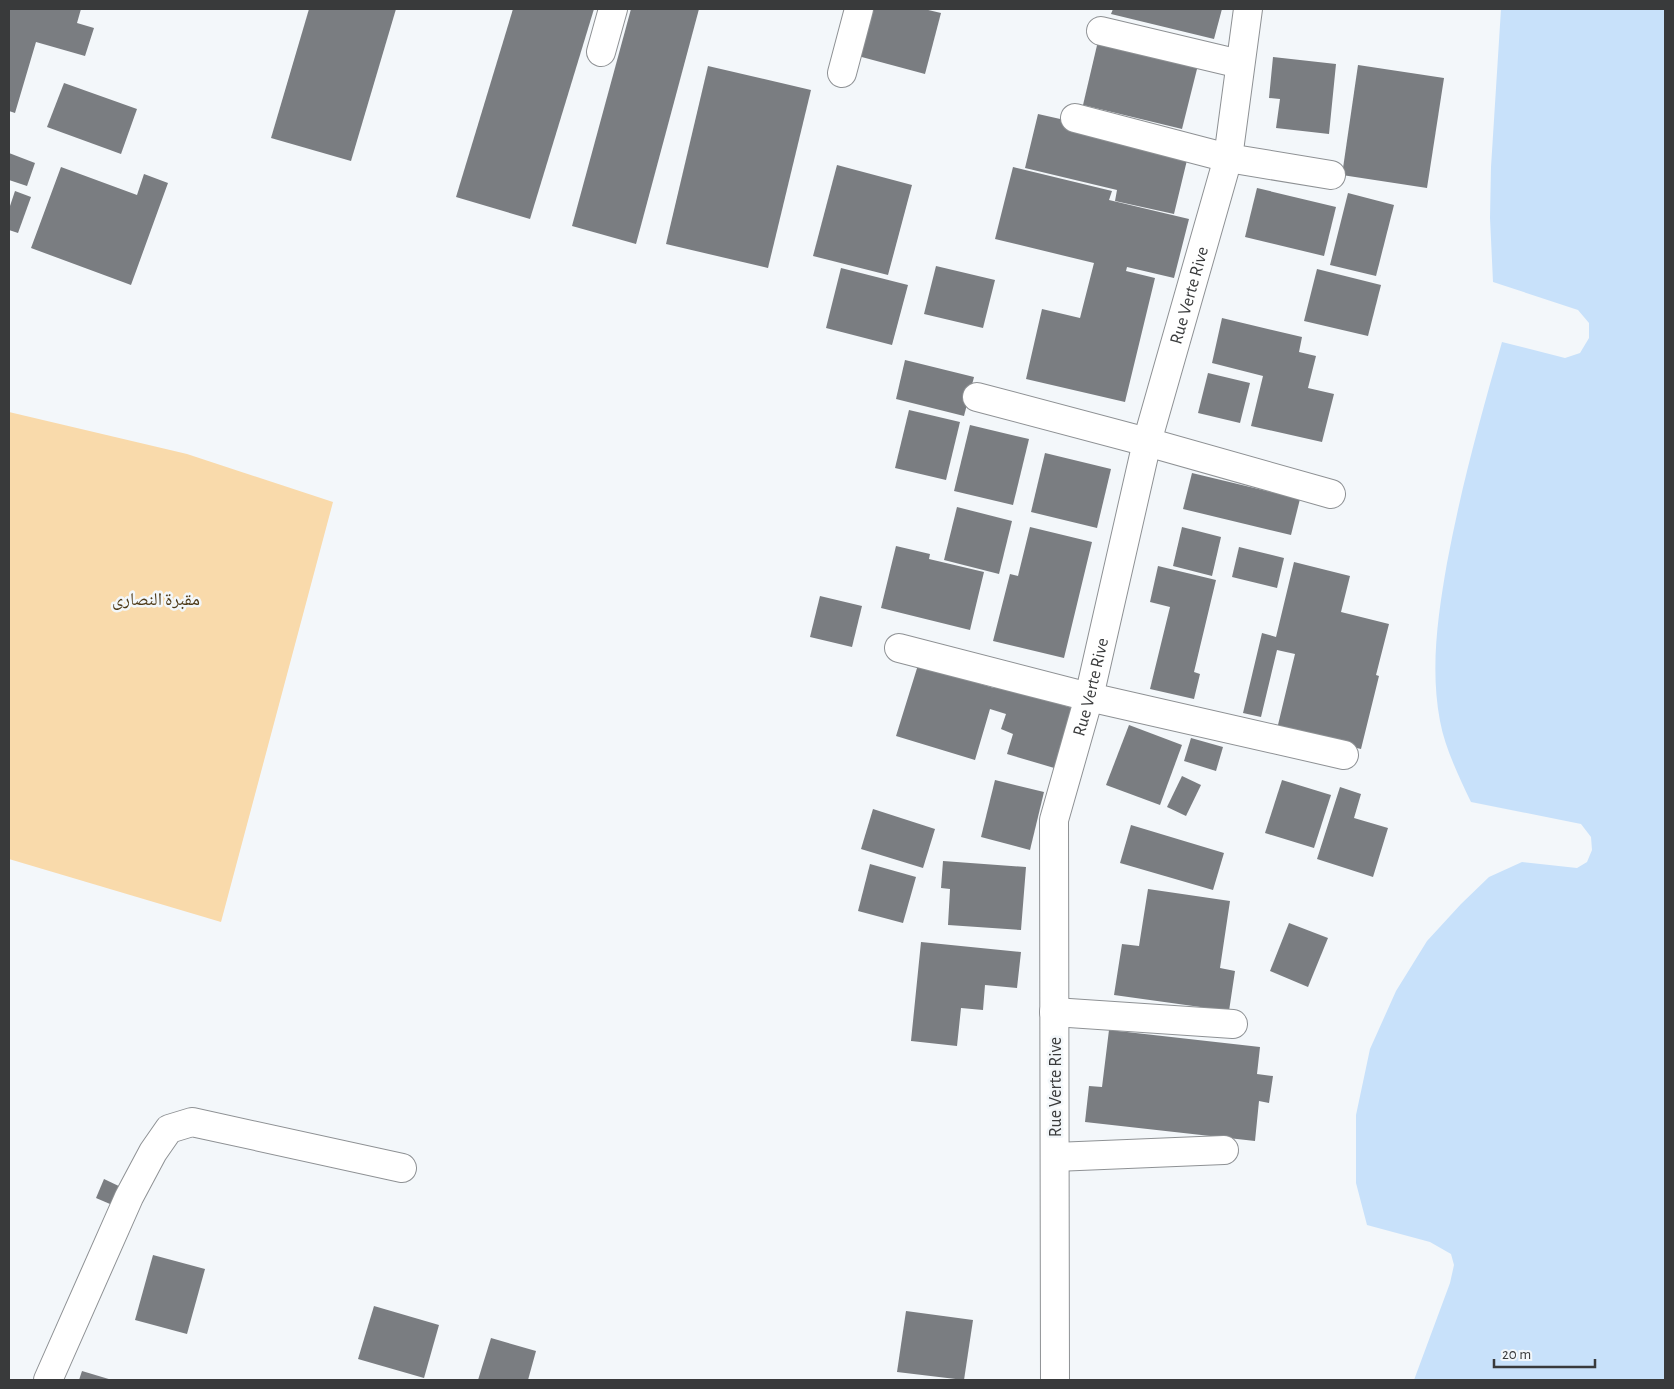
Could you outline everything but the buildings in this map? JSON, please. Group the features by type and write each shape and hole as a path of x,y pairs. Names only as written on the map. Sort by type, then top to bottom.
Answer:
{"street":[{"path":"601,52 613,9"},
{"path":"842,73 859,9"},
{"name":"Rue Verte Rive","path":"1055,1380 1054,820 1089,697 1147,442 1228,158 1248,9"},
{"path":"1102,31 1240,64"},
{"path":"1075,118 1228,158 1331,175"},
{"path":"977,397 1147,442 1331,494"},
{"path":"899,648 1089,697 1344,755"},
{"path":"1054,1012 1232,1024"},
{"path":"48,1380 129,1197 153,1152 169,1130 192,1122 402,1168"},
{"path":"1055,1157 1224,1150"},
{"path":"1036,1380 1056,1341"}],"green space":[{"name":"مقبرة النصارى","path":"9,412 187,454 333,502 221,922 9,859"}],"water":[{"path":"1501,9 1665,9 1665,1380 1414,1380 1450,1283 1454,1265 1451,1254 1430,1242 1367,1225 1356,1183 1356,1115 1370,1049 1396,991 1427,941 1489,877 1522,862 1577,868 1587,862 1592,850 1591,837 1581,824 1471,802 1445,742 1437,701 1436,642 1447,563 1472,452 1502,342 1565,358 1580,353 1589,338 1589,323 1578,310 1493,282 1490,218 1491,167"}]}
